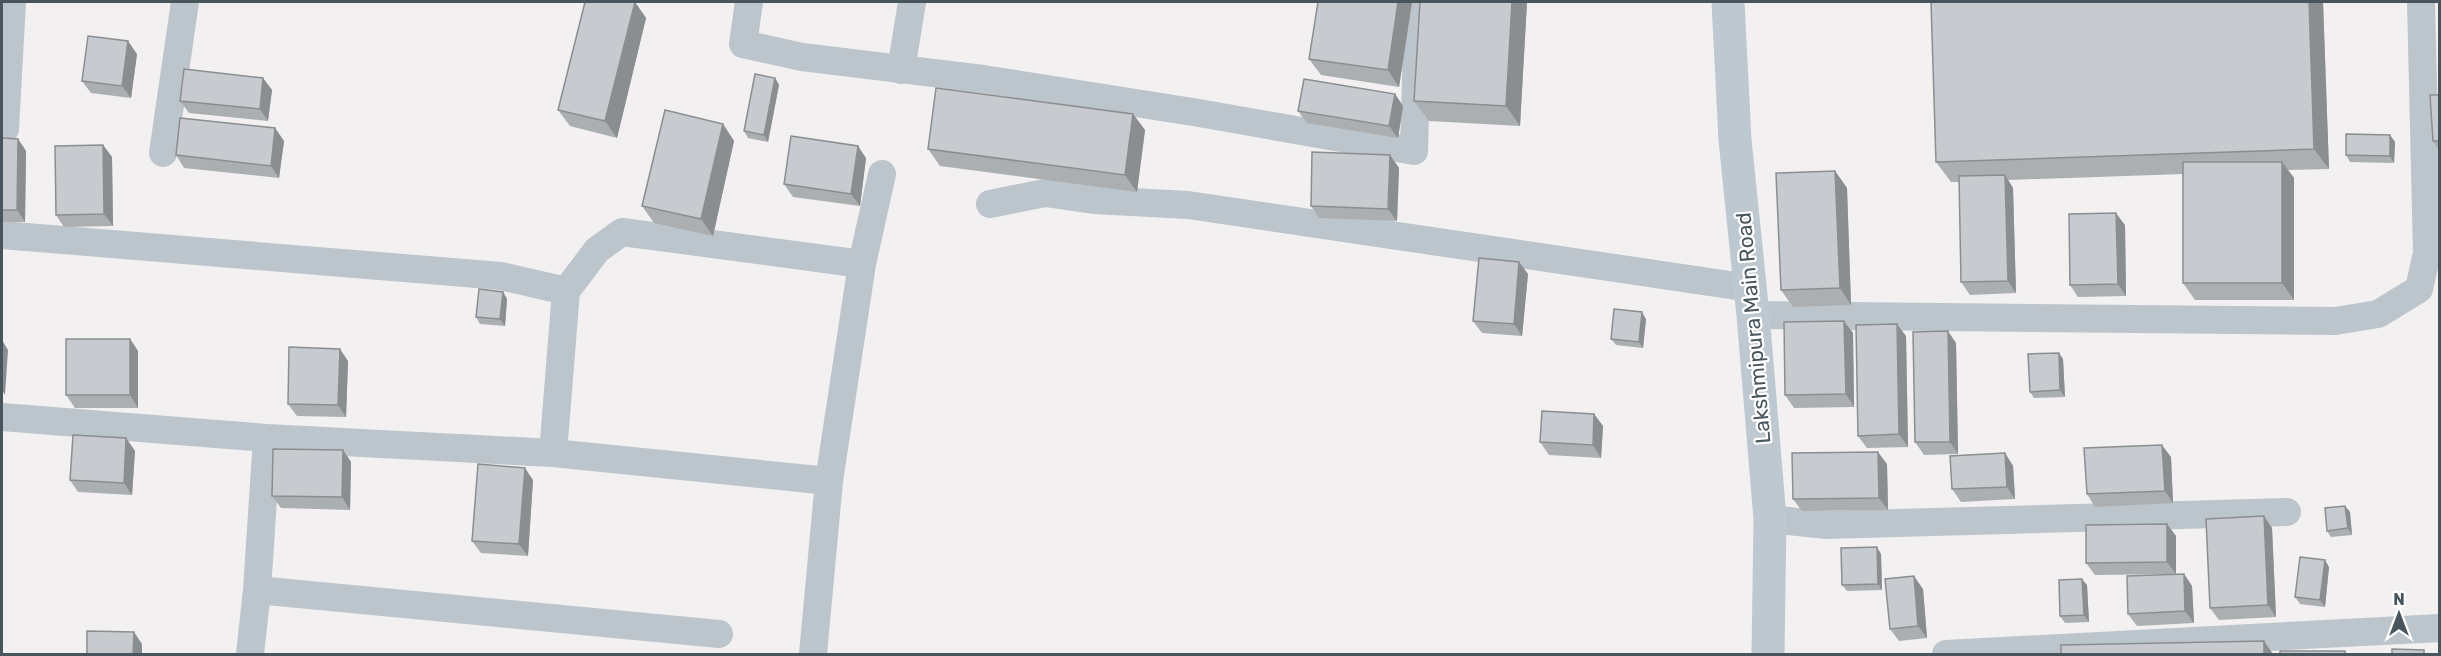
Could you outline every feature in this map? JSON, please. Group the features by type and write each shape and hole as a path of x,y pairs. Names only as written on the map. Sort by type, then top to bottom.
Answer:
{"main road":[{"name":"Lakshmipura Main Road","path":"1728,2 1735,140 1752,301 1770,519 1768,654"}],"street":[{"path":"5,129 12,2"},
{"path":"163,153 185,2"},
{"path":"749,2 743,44 802,57 983,80 1199,113 1414,151 1418,2"},
{"path":"901,70 912,2"},
{"path":"990,204 1045,193 1094,200 1188,205 1752,301 2335,321 2378,314 2419,289 2427,253 2421,2"},
{"path":"813,654 829,481 862,264 882,174"},
{"path":"553,453 566,291 597,250 622,232 862,264"},
{"path":"2,235 501,276 566,291"},
{"path":"2,417 267,438 553,453 829,481"},
{"path":"250,654 257,590 267,438"},
{"path":"1770,519 1826,525 2287,512"},
{"path":"257,590 719,634"},
{"path":"1946,654 2439,628"}],"building":[{"path":"585,2 635,2 605,121 558,110"},
{"path":"1318,2 1398,2 1388,70 1309,59"},
{"path":"1420,2 1512,2 1506,106 1414,101"},
{"path":"1931,2 2309,2 2314,149 1936,162"},
{"path":"88,36 128,41 122,86 82,81"},
{"path":"184,69 263,78 260,109 180,101"},
{"path":"755,74 775,78 764,135 744,131"},
{"path":"1304,79 1395,94 1389,126 1298,111"},
{"path":"936,88 1133,114 1125,175 928,149"},
{"path":"2430,95 2439,95 2439,141 2433,141"},
{"path":"665,110 723,124 701,219 642,206"},
{"path":"180,118 275,128 271,166 176,155"},
{"path":"2346,134 2390,135 2390,156 2346,155"},
{"path":"791,136 858,146 851,194 784,184"},
{"path":"2,138 18,139 17,210 2,210"},
{"path":"103,145 104,214 56,215 55,146"},
{"path":"1312,152 1390,155 1388,209 1311,206"},
{"path":"2183,162 2282,162 2282,283 2183,283"},
{"path":"1835,171 1840,288 1781,290 1776,173"},
{"path":"2005,175 2008,281 1961,282 1959,176"},
{"path":"2116,213 2118,284 2070,285 2069,214"},
{"path":"1479,258 1519,262 1514,324 1473,321"},
{"path":"479,289 503,292 500,319 476,317"},
{"path":"1614,309 1642,312 1639,342 1611,339"},
{"path":"1844,321 1846,394 1785,395 1784,322"},
{"path":"1897,324 1899,434 1858,436 1856,325"},
{"path":"1948,331 1950,442 1915,442 1913,332"},
{"path":"66,339 130,339 130,395 66,395"},
{"path":"289,347 340,349 338,405 288,404"},
{"path":"2059,353 2060,390 2030,392 2028,354"},
{"path":"1542,411 1594,414 1593,445 1540,442"},
{"path":"73,435 126,438 124,483 70,480"},
{"path":"2162,445 2165,491 2087,494 2084,448"},
{"path":"273,449 343,450 342,497 272,496"},
{"path":"1878,452 1879,498 1793,499 1792,453"},
{"path":"2005,453 2007,487 1952,489 1950,456"},
{"path":"478,464 525,468 519,544 472,541"},
{"path":"2345,506 2348,528 2327,531 2325,508"},
{"path":"2264,516 2268,605 2210,608 2206,519"},
{"path":"2167,524 2167,562 2086,563 2086,525"},
{"path":"1877,547 1878,584 1842,585 1841,548"},
{"path":"2300,557 2325,560 2320,600 2295,597"},
{"path":"2184,574 2185,611 2128,614 2127,576"},
{"path":"1914,576 1918,626 1890,629 1885,579"},
{"path":"2082,579 2084,615 2060,616 2059,580"},
{"path":"87,631 134,632 133,654 87,654"},
{"path":"2264,641 2264,654 2061,654 2061,645"},
{"path":"2392,649 2424,650 2424,654 2392,654"},
{"path":"2280,651 2345,651 2345,654 2280,654"}]}
